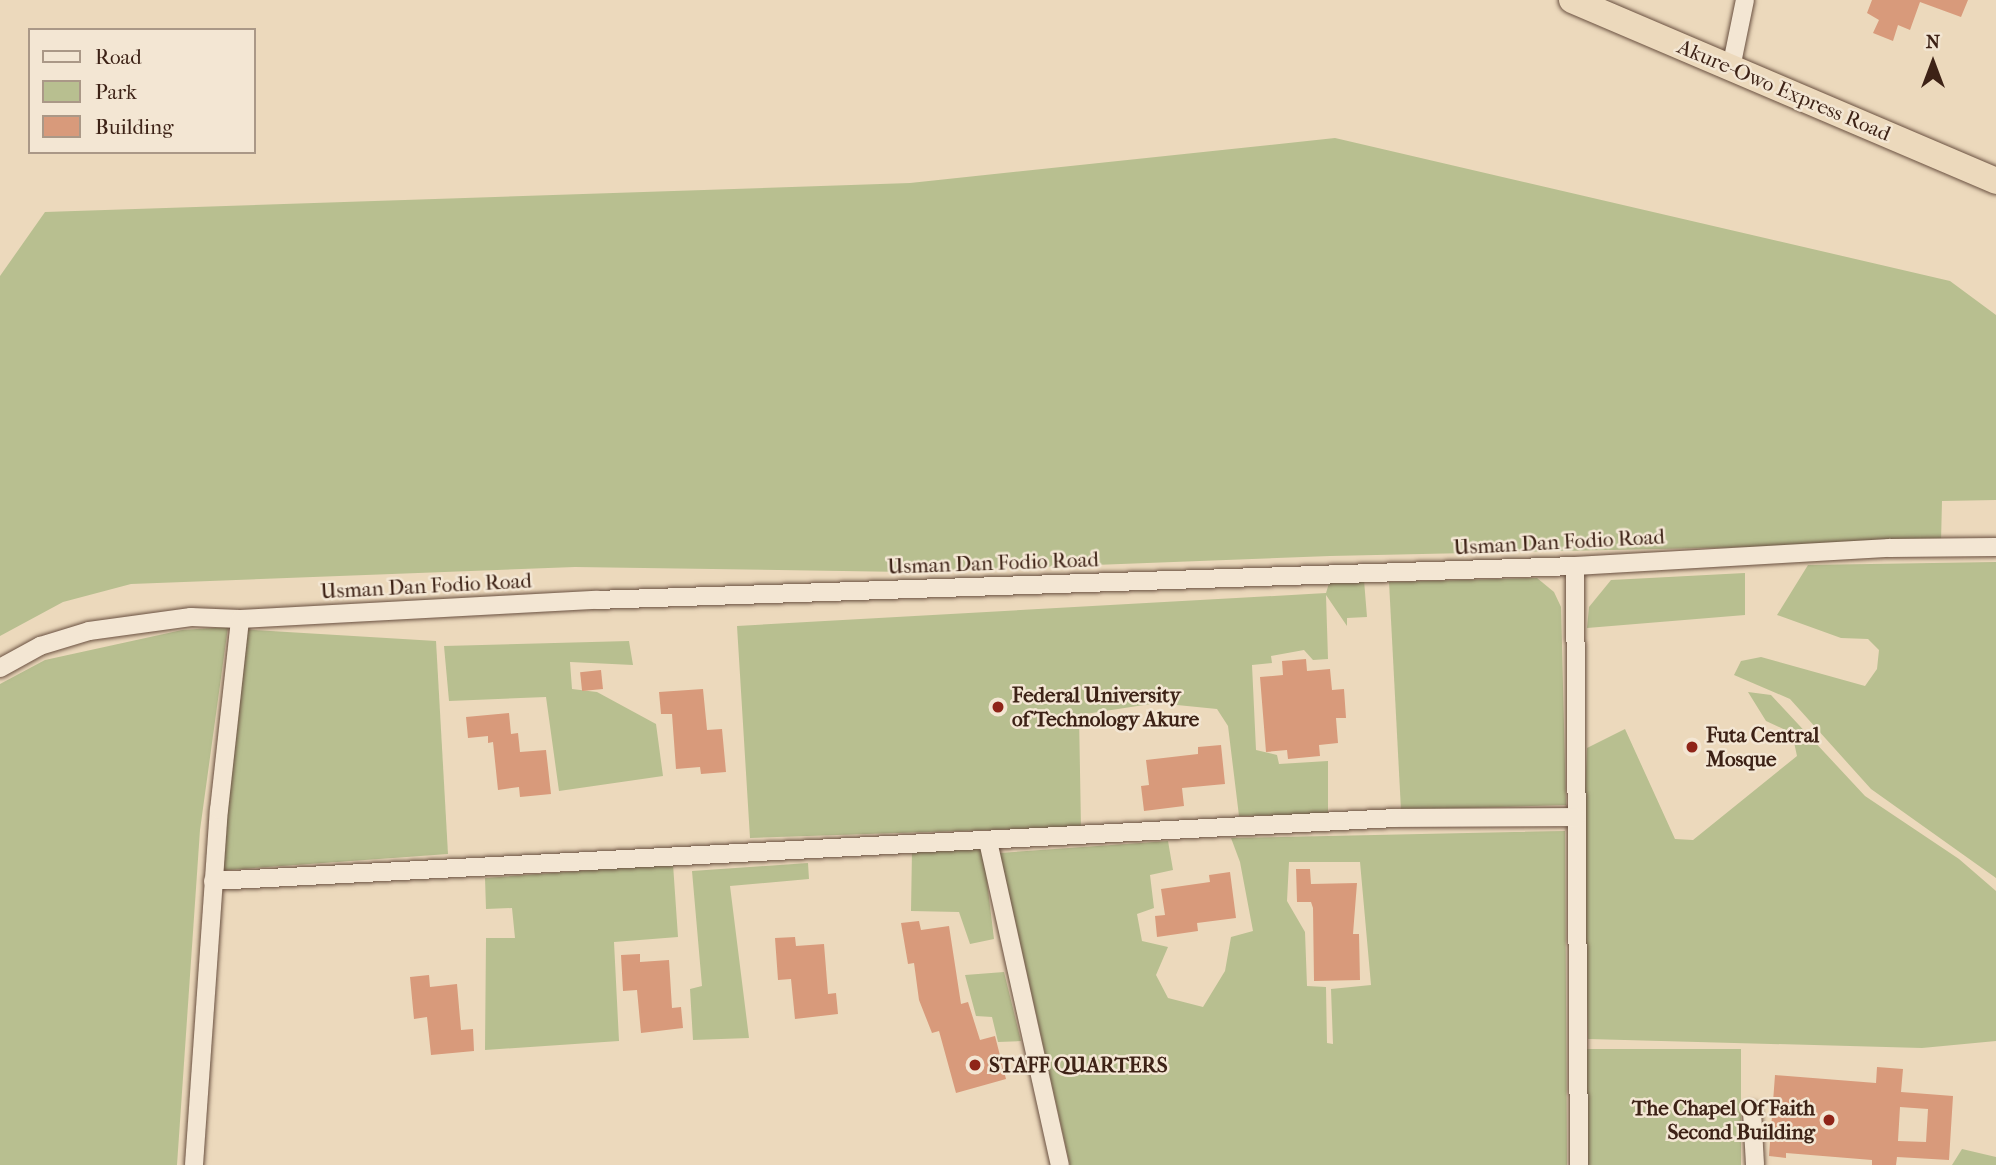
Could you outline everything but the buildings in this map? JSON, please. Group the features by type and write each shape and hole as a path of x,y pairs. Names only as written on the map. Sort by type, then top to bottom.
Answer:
{"highway":[{"name":"Akure-Owo Express Road","path":"1572,0 1996,181"}],"street":[{"path":"1731,68 1745,0"},
{"name":"Usman Dan Fodio Road","path":"0,668 40,646 89,631 145,621 240,619 596,600 1575,566 1889,548 1996,547"},
{"path":"1575,566 1579,1165"},
{"path":"194,1165 214,881 240,619"},
{"path":"214,881 1394,818 1576,817"},
{"path":"988,841 1060,1165"},
{"path":"1752,1111 1755,1165"}],"green space":[{"path":"1335,138 1950,281 1996,315 1996,500 1942,501 1941,543 1330,556 907,572 575,567 131,584 63,602 0,636 0,276 45,212 910,183"},
{"path":"1996,562 1996,878 1871,789 1790,699 1734,675 1741,661 1761,657 1865,686 1877,669 1879,650 1868,639 1841,638 1777,615 1808,565"},
{"path":"1745,573 1745,615 1587,628 1589,607 1611,580"},
{"path":"1537,578 1554,592 1561,607 1566,805 1401,810 1389,582"},
{"path":"1330,580 1364,580 1367,617 1347,618 1347,626 1326,595 1328,659 1313,660 1304,650 1271,656 1272,663 1252,665 1256,750 1277,755 1279,764 1328,761 1328,814 1239,816 1228,726 1217,709 1157,703 1079,715 1081,827 750,838 737,626 1326,593"},
{"path":"228,627 200,830 177,1165 0,1165 0,684 45,660 182,630"},
{"path":"239,629 436,641 448,854 214,871"},
{"path":"629,641 633,665 570,662 572,689 597,692 656,724 663,776 559,791 546,697 449,701 444,646"},
{"path":"1748,692 1771,695 1865,796 1959,859 1996,891 1996,1041 1922,1048 1588,1039 1583,838 1587,748 1625,729 1675,839 1693,840 1797,756 1792,733 1766,721"},
{"path":"1565,831 1567,1165 1070,1165 1000,853 1168,841 1173,870 1150,875 1154,908 1137,914 1142,941 1168,947 1156,975 1168,998 1203,1007 1225,971 1231,937 1253,931 1240,862 1231,838","holes":["1289,862 1360,862 1371,985 1331,989 1333,1044 1327,1043 1326,987 1307,986 1305,932 1287,901"]},
{"path":"983,848 994,939 970,944 959,912 911,911 912,850"},
{"path":"808,863 809,879 730,886 749,1038 693,1040 690,989 702,986 692,871"},
{"path":"673,864 678,937 614,942 619,1041 485,1050 486,938 515,938 512,908 486,909 485,878"},
{"path":"1004,972 1021,1041 998,1042 992,1017 976,1016 965,975"},
{"path":"1586,1049 1741,1049 1741,1165 1586,1165"},
{"path":"1962,1149 1996,1157 1996,1165 1952,1165"}],"place":[{"name":"Federal University of Technology Akure","path":"998,707"},
{"name":"Futa Central Mosque","path":"1692,747"},
{"name":"STAFF QUARTERS","path":"975,1065"},
{"name":"The Chapel Of Faith Second Building","path":"1829,1120"}]}
